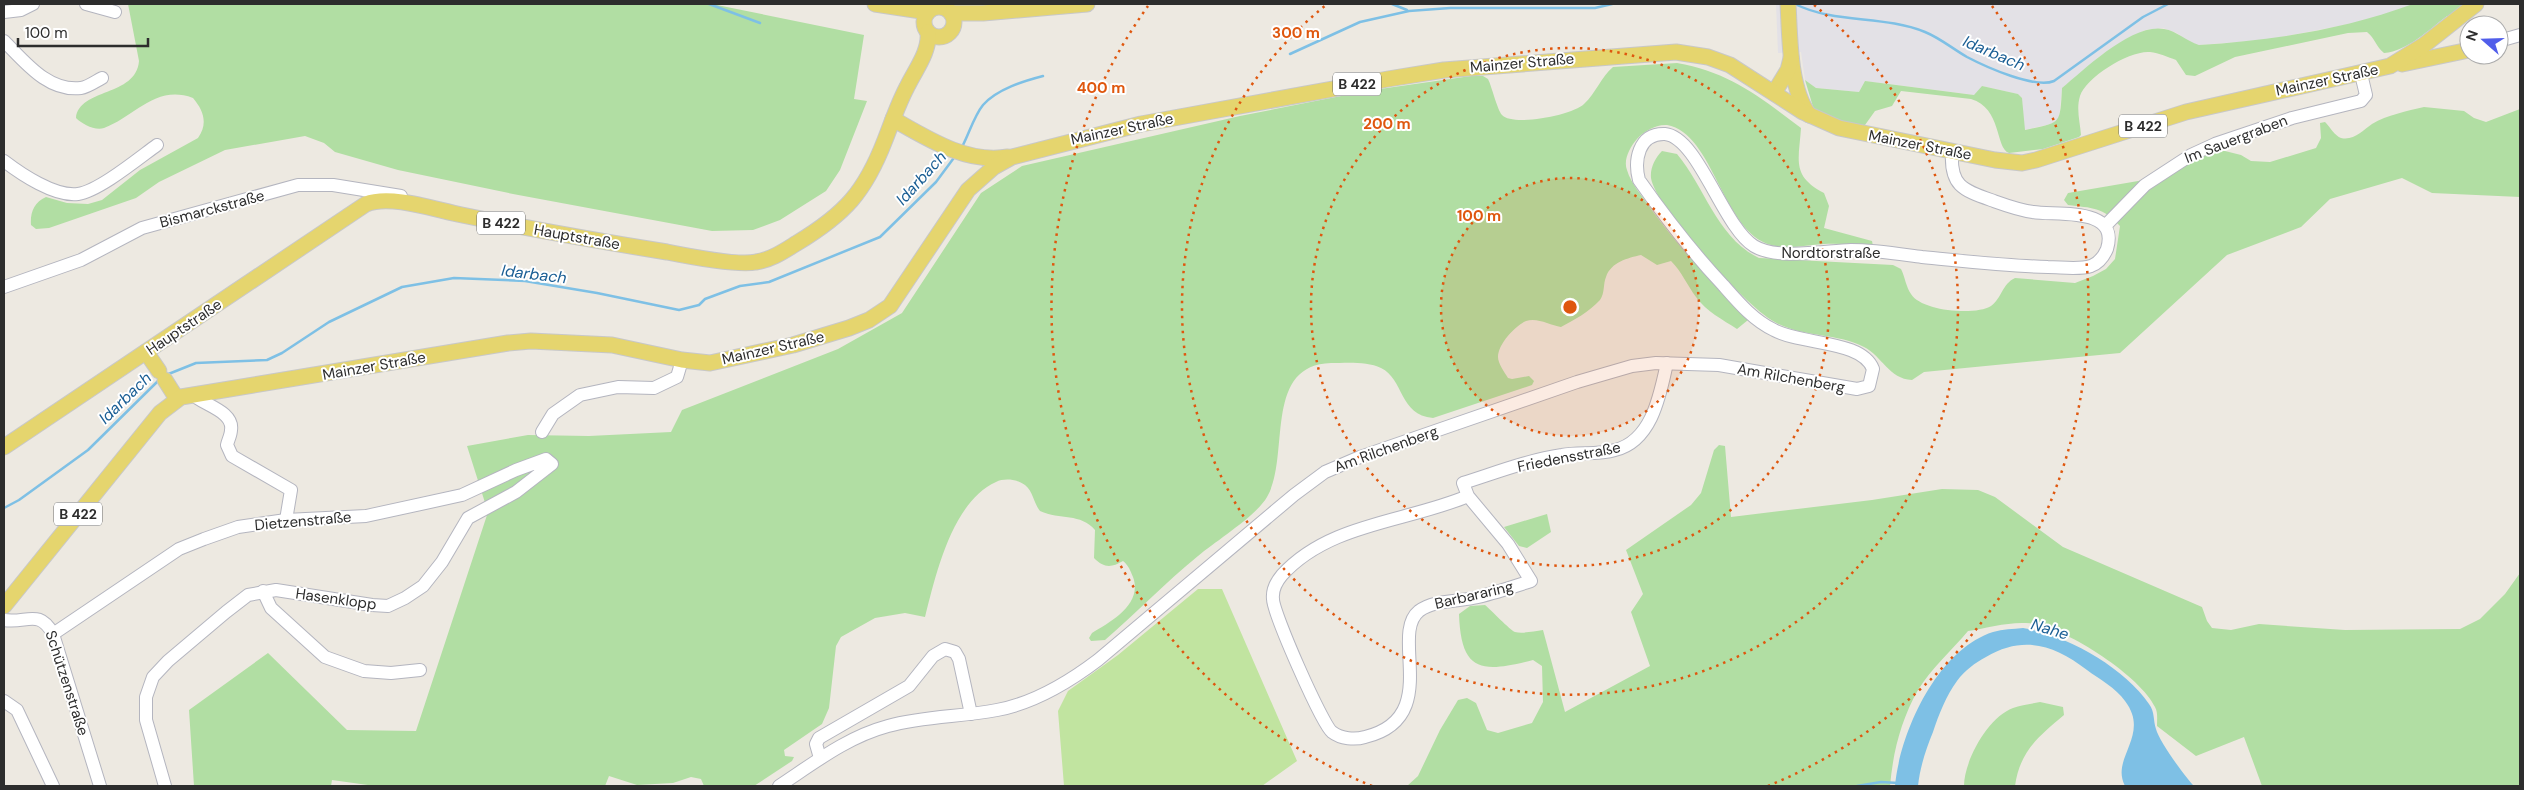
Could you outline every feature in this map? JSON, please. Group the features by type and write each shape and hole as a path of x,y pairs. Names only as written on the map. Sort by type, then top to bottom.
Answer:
{"main road":[{"name":"Hauptstraße","path":"4,447 366,204 384,200 546,232 688,256 757,262 776,255 807,237 844,210 870,176 893,119 915,72 930,56 938,24 983,13 1087,4"},
{"path":"1788,4 1795,80 1803,105 1810,116"},
{"name":"B 422","path":"2390,66 2406,58 2476,4"},
{"path":"880,5 938,24"},
{"path":"2390,66 2469,50 2456,48 2451,43 2450,33 2455,21"},
{"name":"Mainzer Straße","path":"4,606 156,417 176,399 192,394 508,343 532,341 612,345 682,360 710,363 742,358 829,336 880,314 890,306 907,285 968,190 994,167 1012,157 1133,126 1444,70 1625,54 1676,52 1708,57 1737,69 1810,116 1839,128 1952,152 2010,162 2028,162 2186,112 2362,74 2390,66"},
{"path":"1774,93 1788,70 1792,52"},
{"path":"1774,93 1787,92 1795,80"},
{"name":"B 422","path":"893,119 958,151 980,159 1012,157"},
{"name":"B 422","path":"968,190 980,159"},
{"path":"146,352 176,399"}],"street":[{"path":"4,12 21,10 33,4"},
{"path":"86,4 115,12"},
{"path":"4,41 40,76 55,84 70,88 83,88 102,78"},
{"name":"Im Sauergraben","path":"2105,226 2145,185 2191,155 2284,120 2361,100 2366,95 2362,74"},
{"name":"Nordtorstraße","path":"1869,386 1873,369 1862,355 1841,347 1792,338 1757,321 1690,249 1639,180 1636,158 1639,148 1648,139 1666,134 1678,139 1700,168 1742,236 1755,246 1771,253 1877,251 2002,266 2091,266 2098,262 2107,249 2108,240 2105,226"},
{"path":"4,161 29,179 62,192 78,194 98,186 157,144"},
{"path":"1952,152 1954,177 1958,184 1968,192 2026,211 2095,218 2105,226"},
{"name":"Bismarckstraße","path":"4,287 81,260 142,228 298,186 334,186 411,198 428,208"},
{"path":"542,432 553,414 580,395 618,387 654,388 677,377 682,360"},
{"name":"Am Rilchenberg","path":"779,786 820,758 857,737 887,726 918,720 999,710 1024,703 1082,672 1325,472 1360,457 1577,382 1632,366 1667,364 1719,365 1858,389 1869,386"},
{"name":"Friedensstraße","path":"1468,496 1463,483 1550,457 1607,452 1629,445 1641,435 1650,420 1667,364"},
{"path":"192,394 200,402 219,410 229,418 231,429 227,446 232,456 291,490 286,520"},
{"name":"Hasenklopp","path":"165,786 146,720 146,697 153,677 168,661 248,595 276,590 388,606 405,598 423,586 442,562 468,518 516,492 552,464 546,459 516,470 462,495"},
{"name":"Dietzenstraße","path":"53,634 179,549 238,527 286,520 366,516 462,495"},
{"name":"Barbararing","path":"1468,496 1512,549 1531,581 1472,598 1432,604 1416,614 1410,624 1410,688 1403,711 1385,729 1358,738 1345,738 1332,732 1319,712 1273,606 1273,593 1277,582 1302,559 1334,540 1368,526 1423,512 1468,496"},
{"name":"Hasenklopp","path":"263,592 271,608 325,657 364,671 391,673 420,670"},
{"name":"Schützenstraße","path":"4,620 41,619 47,622 53,634 100,786"},
{"path":"820,758 816,744 819,738 909,686 933,656 945,650 955,652 959,658 971,714"},
{"path":"4,701 17,710 53,786"},
{"path":"790,786 797,774"}],"shaded area":[{"path":"1776,4 2417,4 2360,22 2265,40 2199,45 2189,42 2177,33 2163,28 2145,30 2103,54 2062,88 2059,119 2055,123 2024,130 2022,98 2018,94 1982,86 1975,95 1865,81 1859,92 1816,88 1805,80 1801,52 1778,53"}],"green space":[{"path":"128,4 712,4 864,35 854,99 867,101 840,170 826,191 780,220 753,230 712,231 513,194 398,170 335,152 324,143 305,136 225,150 159,182 136,198 49,228 36,229 31,225 31,216 34,208 42,199 46,197 67,203 88,204 102,200 140,170 198,138 201,133 204,123 200,108 193,98 180,95 167,95 156,98 115,123 100,129 82,123 76,118 79,108 87,102 96,96 119,87 136,73 139,61"},
{"path":"2413,4 2468,4 2452,17 2447,16 2409,44 2384,53 2367,32 2348,33 2235,57 2195,76 2186,75 2176,60 2157,53 2150,52 2131,55 2100,73 2084,89 2078,106 2081,135 2043,149 2009,153 2002,144 1988,111 1981,104 1971,99 1901,91 1892,106 1875,111 1865,125 1853,125 1814,110 1805,80 1816,88 1859,92 1865,81 1974,95 1982,86 2018,94 2022,98 2025,130 2046,125 2056,120 2059,116 2062,88 2096,59 2138,33 2151,29 2164,29 2199,45 2254,40 2334,27 2360,21"},
{"path":"1677,63 1696,67 1728,79 1772,106 1801,128 1799,166 1806,180 1813,187 1824,193 1829,206 1824,228 1872,241 1873,246 1830,244 1784,247 1771,245 1754,236 1741,222 1696,145 1683,132 1667,125 1654,127 1640,136 1628,154 1626,166 1631,180 1674,238 1748,320 1737,329 1715,315 1700,302 1671,261 1657,265 1641,255 1616,264 1608,272 1600,300 1576,319 1561,327 1539,321 1526,321 1508,336 1499,352 1500,365 1508,378 1529,376 1534,381 1532,385 1433,418 1422,415 1414,410 1408,404 1394,380 1381,368 1363,363 1331,363 1309,368 1295,379 1287,396 1282,416 1274,480 1262,504 1245,520 1186,566 1105,640 1091,641 1089,638 1092,633 1116,618 1129,604 1135,587 1128,566 1123,561 1111,566 1101,564 1094,558 1095,530 1083,521 1040,511 1025,485 1014,480 1003,480 996,482 981,492 968,505 957,522 941,561 925,617 905,613 875,618 841,637 836,646 829,708 822,724 784,750 785,756 794,757 792,761 754,786 704,786 701,779 691,777 673,783 637,785 609,776 605,786 375,786 332,780 331,786 194,786 189,710 268,653 347,730 416,731 488,512 467,446 528,435 589,436 671,432 682,410 838,349 902,313 981,193 1022,166 1240,116 1366,91 1471,76 1483,76 1488,79 1502,115 1518,120 1543,118 1568,112 1584,104 1613,67"},
{"path":"2424,107 2464,111 2474,118 2486,122 2520,109 2520,197 2432,193 2402,178 2330,199 2301,227 2227,255 2120,353 1924,372 1912,380 1897,376 1870,351 1853,342 1795,330 1773,321 1760,312 1703,255 1684,232 1656,192 1651,178 1654,163 1662,151 1677,154 1732,238 1759,258 1893,265 1901,269 1909,291 1917,300 1936,308 1973,311 1983,309 1995,303 2007,284 2015,278 2075,283 2106,269 2115,259 2120,226 2102,212 2091,208 2068,205 2064,200 2068,193 2144,180 2209,151 2225,151 2241,155 2251,161 2270,162 2316,148 2321,138 2320,123 2325,122 2339,137 2346,139 2384,118"},
{"path":"1719,445 1725,446 1731,517 1872,500 1942,489 1978,490 1995,497 2063,547 2202,607 2207,621 2212,628 2231,630 2259,624 2345,630 2460,629 2480,619 2505,594 2520,573 2520,786 2262,786 2244,737 2196,756 2157,726 2156,709 2147,694 2117,667 2098,653 2059,632 2041,625 2019,623 1968,631 1929,675 1912,701 1902,725 1893,761 1890,786 1407,786 1418,776 1440,730 1458,700 1467,698 1476,703 1487,730 1498,733 1532,723 1543,702 1542,666 1533,660 1500,667 1488,667 1478,664 1470,658 1464,648 1459,614 1470,606 1485,605 1515,632 1525,633 1543,630 1565,712 1650,666 1631,612 1643,594 1626,550 1691,505 1701,493 1714,450"},
{"path":"1547,514 1551,532 1527,548 1519,546 1504,527"},
{"path":"1198,589 1222,589 1297,761 1262,786 1064,786 1058,711 1068,691 1118,655"},
{"path":"2040,702 2063,707 2064,715 2038,738 2026,754 2017,774 2015,786 1964,786 1968,765 1973,753 1979,741 1995,720 2013,708"}],"water":[{"path":"2023,628 2075,645 2109,666 2138,690 2151,707 2156,729 2162,742 2194,786 2125,786 2122,766 2134,725 2132,713 2125,701 2107,684 2063,654 2051,649 2026,645 2000,650 1963,673 1949,693 1940,712 1924,758 1918,786 1895,786 1898,765 1913,718 1939,674 1955,656 1973,642 1993,632"}],"waterway":[{"path":"709,4 760,23"},
{"path":"1392,4 1407,10"},
{"name":"Idarbach","path":"1290,54 1360,22 1409,11 1450,8 1595,8 1612,4"},
{"name":"Idarbach","path":"1795,4 1826,14 1893,23 1925,32 1986,66 2023,80 2046,83 2054,81 2143,17 2168,4"},
{"name":"Idarbach","path":"962,147 977,114 989,99 1011,86 1043,76"},
{"name":"Idarbach","path":"166,375 196,363 267,360 282,353 329,322 402,287 454,278 525,281 597,293 679,310 699,305 705,299 740,286 769,282 880,237 936,182 956,155"},
{"name":"Idarbach","path":"4,508 19,500 88,450 160,379"},
{"path":"1857,786 1881,782 1898,783"}],"water label":[{"name":"Nahe","path":"2050,629"}]}
